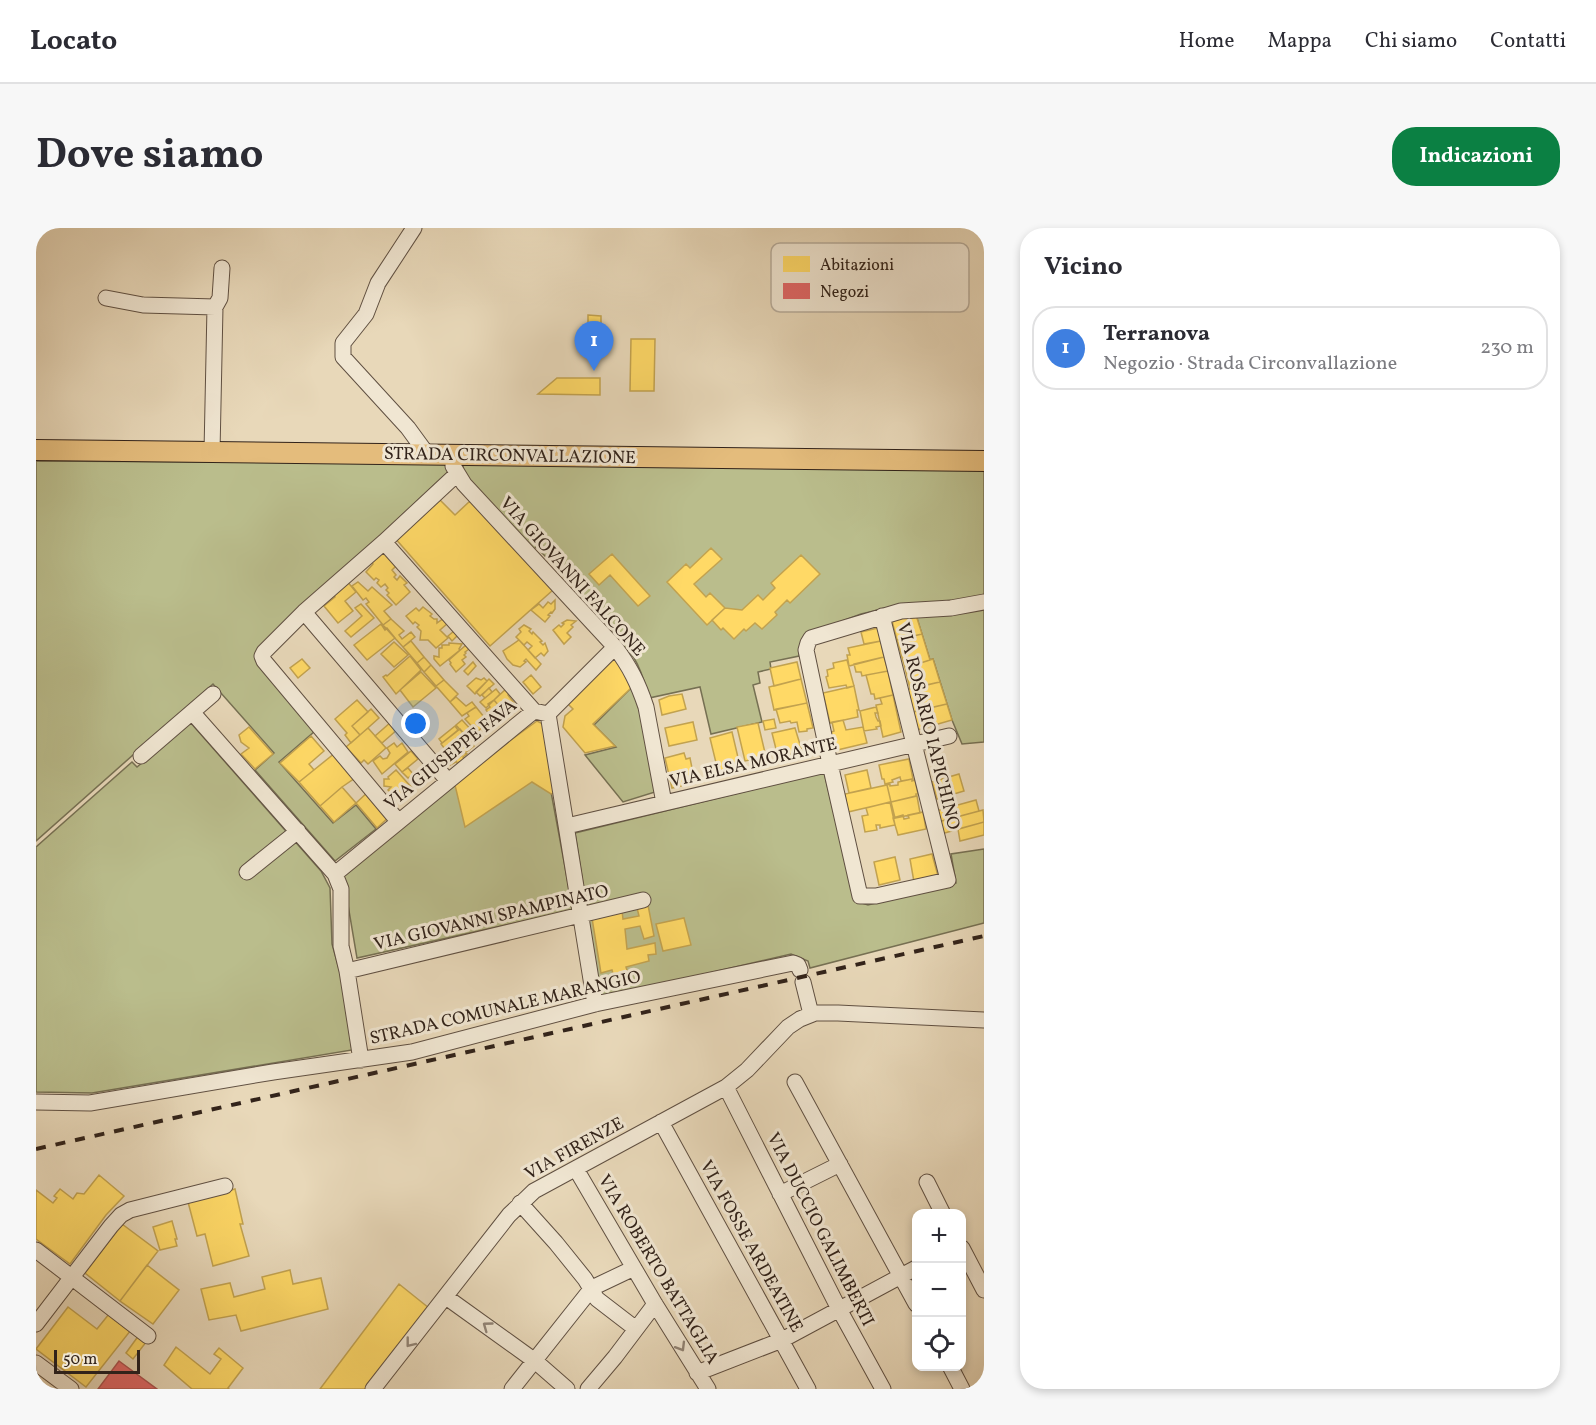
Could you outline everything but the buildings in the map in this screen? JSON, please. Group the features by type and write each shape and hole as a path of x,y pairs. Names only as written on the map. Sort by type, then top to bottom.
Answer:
{"main road":[{"name":"STRADA CIRCONVALLAZIONE","path":"36,450 984,461"}],"street":[{"path":"414,228 378,283 366,314 343,343 343,357 408,428 427,454"},
{"path":"212,452 215,307 219,298 222,268"},
{"path":"106,298 143,305 215,307"},
{"name":"VIA GIOVANNI FALCONE","path":"447,455 464,484 615,647 629,666 645,707 664,803"},
{"path":"398,821 262,656 304,612 457,474"},
{"path":"384,542 541,713 567,826 596,1004"},
{"path":"830,764 806,650 812,638 902,611 951,608 984,602"},
{"path":"304,612 448,781"},
{"name":"VIA ROSARIO IAPICHINO","path":"830,764 860,896 876,896 948,880 882,616"},
{"name":"VIA GIUSEPPE FAVA","path":"335,874 448,781 541,713 615,647"},
{"path":"141,756 213,694"},
{"path":"192,712 335,874 341,890 341,946 361,1060"},
{"name":"VIA ELSA MORANTE","path":"567,826 949,736"},
{"path":"247,872 298,831"},
{"name":"VIA GIOVANNI SPAMPINATO","path":"347,971 643,900"},
{"name":"STRADA COMUNALE MARANGIO","path":"36,1102 90,1103 273,1072 412,1052 596,1004 793,963 798,965 802,976 811,1014"},
{"path":"811,1014 838,1013 984,1020"},
{"name":"VIA FIRENZE","path":"373,1389 509,1215 534,1191 726,1087 747,1070 788,1027 811,1014"},
{"path":"795,1082 912,1297"},
{"name":"VIA DUCCIO GALIMBERTI","path":"726,1087 839,1309 883,1389"},
{"name":"VIA FOSSE ARDEATINE","path":"661,1122 808,1389"},
{"path":"780,1194 840,1164"},
{"name":"VIA ROBERTO BATTAGLIA","path":"576,1169 708,1389"},
{"path":"927,1182 940,1209"},
{"path":"36,1324 121,1215 130,1210 225,1186"},
{"path":"520,1203 556,1243 592,1288 597,1299 636,1329"},
{"path":"36,1250 148,1336"},
{"path":"966,1256 984,1290"},
{"path":"512,1389 534,1356 592,1288 634,1268"},
{"path":"697,1372 782,1340 912,1270"},
{"path":"446,1297 534,1356 567,1389"},
{"path":"588,1389 655,1304"},
{"path":"36,1363 71,1389"},
{"path":"953,1371 962,1389"}],"green space":[{"path":"443,459 448,472 262,647 315,731 279,762 333,823 356,805 376,829 335,861 255,770 274,753 213,684 36,841 36,461 216,462"},
{"path":"465,462 984,469 984,595 937,604 896,606 861,614 802,639 799,656 770,662 771,669 758,672 760,683 753,685 762,722 711,734 700,687 649,698 637,663 615,637 612,629 536,547 532,551 464,475"},
{"path":"984,608 984,742 962,744 933,659 930,660 916,615"},
{"path":"631,688 635,690 655,792 623,802 585,755 616,747 594,725"},
{"path":"190,722 321,871 330,888 332,944 341,976 352,1050 92,1093 36,1092 36,847 132,762 137,767"},
{"path":"538,722 573,910 357,958 343,875 359,858"},
{"path":"824,772 855,901 868,905 956,883 951,854 984,849 984,923 810,968 808,961 791,954 601,998 575,833"}],"railway":[{"path":"36,1149 984,936"}],"place":[{"name":"Terranova","path":"594,371"}]}
